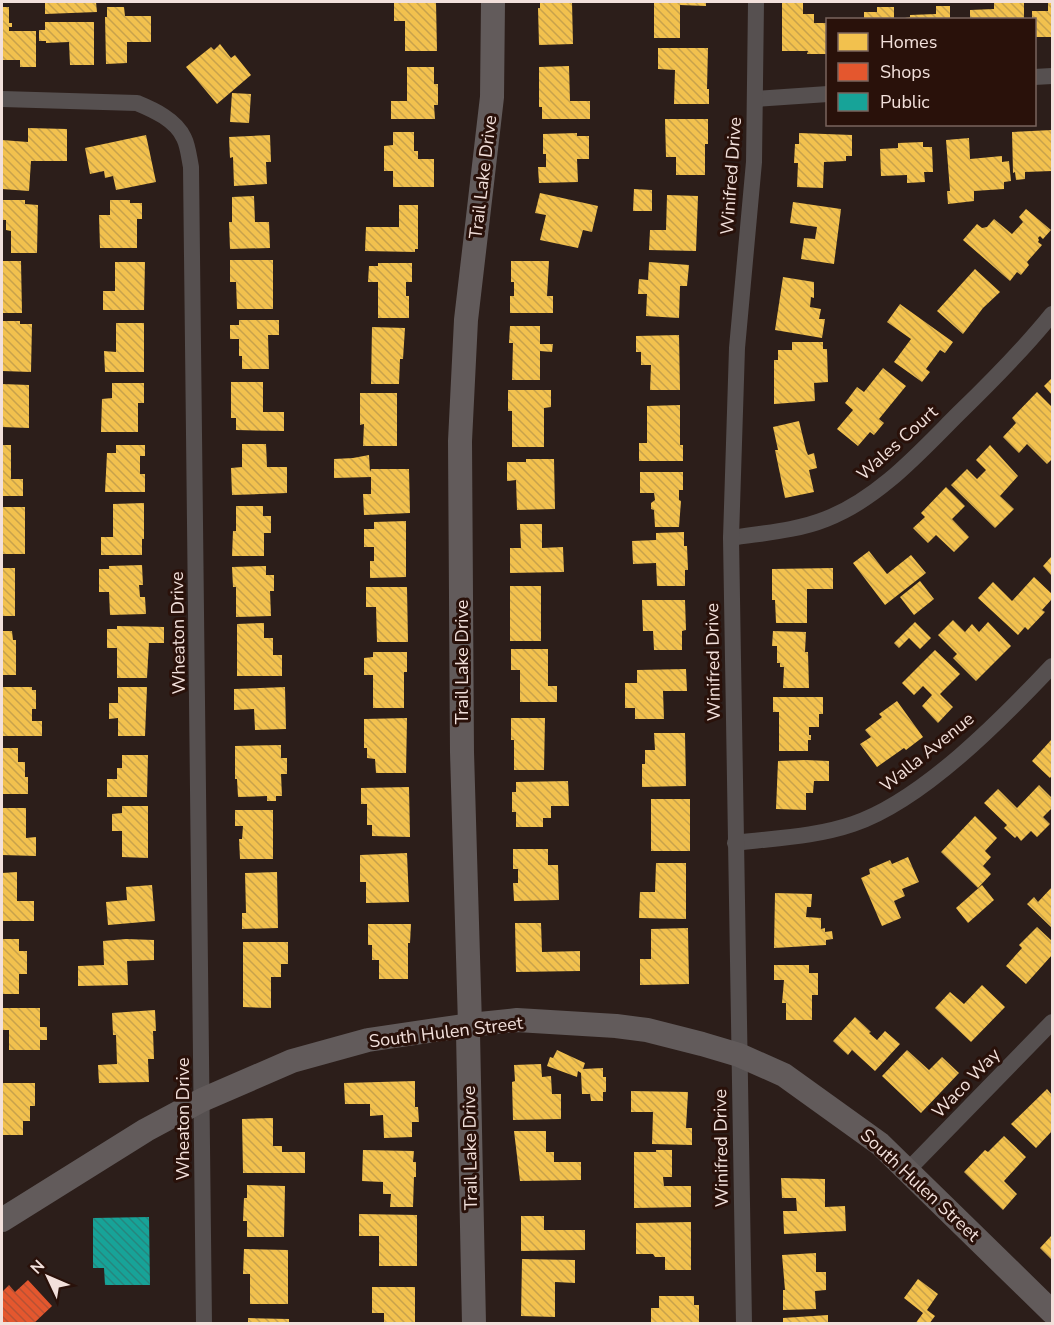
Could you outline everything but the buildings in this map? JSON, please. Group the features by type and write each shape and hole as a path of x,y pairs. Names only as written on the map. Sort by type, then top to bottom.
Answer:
{"street":[{"name":"Trail Lake Drive","path":"474,1323 468,1044 470,1025 462,752 460,441 466,320 492,98 493,2"},
{"name":"Winifred Drive","path":"744,1323 731,538 737,348 754,162 756,2"},
{"path":"1036,77 1053,76"},
{"path":"755,99 826,94"},
{"name":"Wheaton Drive","path":"2,99 137,104 155,110 179,130 184,139 191,167 204,1323"},
{"name":"Wales Court","path":"731,538 780,531 825,520 860,502 899,471 933,439 1022,350 1053,314"},
{"name":"Walla Avenue","path":"735,843 813,834 852,825 889,809 926,783 971,745 1053,666"},
{"name":"South Hulen Street","path":"2,1220 146,1130 202,1100 292,1061 368,1040 470,1025 517,1020 616,1026 647,1030 691,1041 739,1055 784,1075 880,1144 1053,1312"},
{"name":"Waco Way","path":"908,1171 1053,1022"}]}
